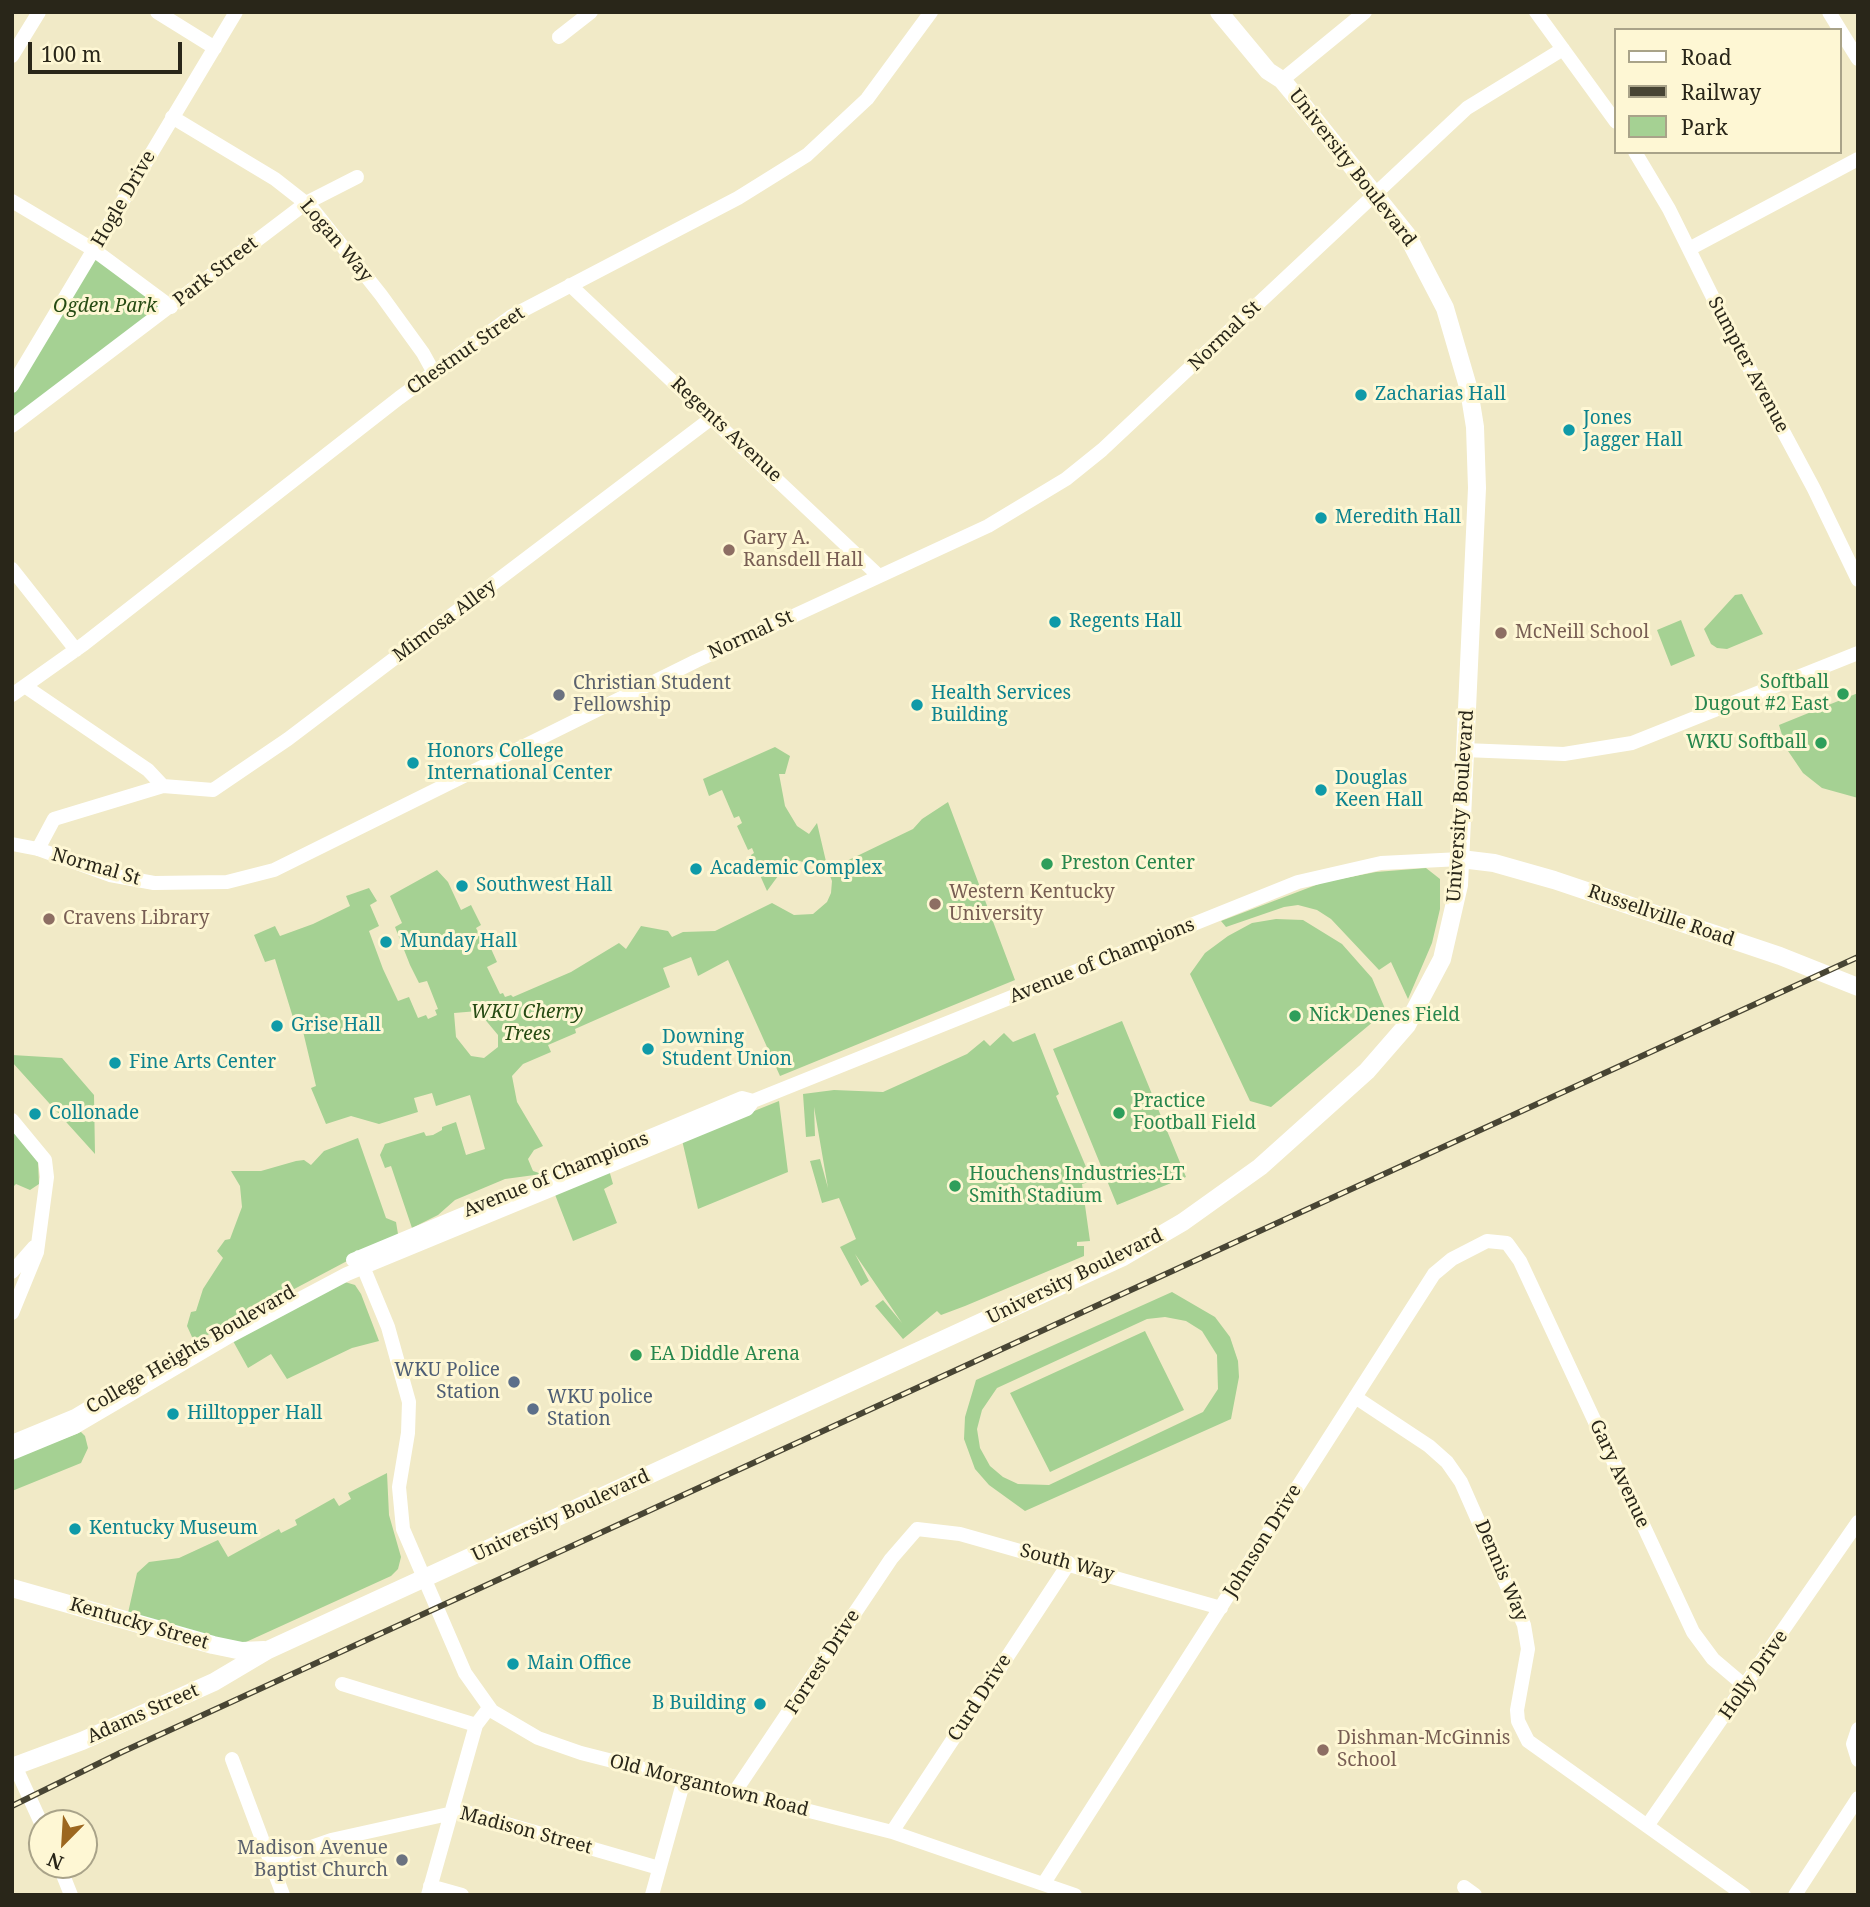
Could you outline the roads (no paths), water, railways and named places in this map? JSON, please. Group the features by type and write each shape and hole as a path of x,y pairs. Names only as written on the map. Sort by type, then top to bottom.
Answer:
{"main road":[{"name":"University Boulevard","path":"1219,12 1268,71 1282,80"},
{"name":"University Boulevard","path":"268,1650 1070,1283 1146,1244 1205,1207 1260,1167 1316,1119 1367,1071 1407,1025 1427,992 1446,948 1461,859 1478,488 1472,402 1458,344 1434,281 1407,234 1375,191 1282,80 1275,65 1230,12"},
{"name":"Russellville Road","path":"1461,859 1494,863 1545,877 1780,956 1858,987"},
{"name":"Kentucky Street","path":"12,1588 213,1645 242,1651 268,1650"},
{"name":"Adams Street","path":"14,1767 215,1682 268,1650"}],"street":[{"path":"12,56 39,12"},
{"path":"157,12 215,48"},
{"name":"Hogle Drive","path":"12,386 236,12"},
{"path":"559,37 591,12"},
{"path":"1282,80 1365,12"},
{"path":"1536,12 1615,121"},
{"path":"1830,12 1839,28"},
{"name":"Chestnut Street","path":"12,695 76,650 434,373 512,316 738,198 807,155 877,88 925,16"},
{"path":"1842,33 1858,59"},
{"name":"Normal St","path":"12,844 38,849 110,875 154,883 227,882 263,874 297,860 696,661 998,521 1066,479 1186,373 1375,191 1478,99 1563,49"},
{"name":"Logan Way","path":"172,117 275,179 306,203 381,295 423,353 434,373"},
{"name":"Sumpter Avenue","path":"1636,154 1689,249 1814,489 1858,580"},
{"path":"1689,249 1858,159"},
{"name":"Park Street","path":"12,426 306,203 357,177"},
{"path":"12,201 94,250 171,307"},
{"name":"Regents Avenue","path":"570,285 879,576"},
{"name":"Mimosa Alley","path":"38,849 54,819 163,786 213,790 288,739 713,417"},
{"path":"12,569 76,650"},
{"path":"1464,750 1564,754 1622,746 1858,653"},
{"path":"26,687 148,770 163,786"},
{"name":"Avenue of Champions","path":"361,1262 743,1098 753,1101 1298,882 1381,863 1461,859"},
{"path":"12,1120 45,1160 47,1177 32,1270 12,1313"},
{"name":"Johnson Drive","path":"1044,1883 1441,1267 1464,1251 1487,1241 1504,1241 1511,1247"},
{"path":"12,1272 37,1242"},
{"name":"Gary Avenue","path":"1511,1247 1693,1632 1713,1659 1746,1687"},
{"path":"361,1262 388,1327 407,1394 408,1433 398,1503 403,1530 422,1579"},
{"name":"College Heights Boulevard","path":"12,1442 75,1416 215,1335 361,1262"},
{"name":"College Heights Boulevard","path":"12,1454 75,1427 361,1262"},
{"name":"Dennis Way","path":"1355,1397 1429,1446 1447,1462 1461,1482 1528,1638 1527,1662 1517,1710 1522,1732 1537,1749 1744,1895"},
{"name":"Holly Drive","path":"1647,1826 1858,1522"},
{"name":"South Way","path":"912,1532 923,1528 949,1531 1221,1608"},
{"name":"Forrest Drive","path":"734,1793 912,1532"},
{"name":"Curd Drive","path":"892,1832 1069,1563"},
{"name":"Old Morgantown Road","path":"422,1579 468,1680 489,1708 520,1729 546,1741 684,1780 892,1832 1075,1895"},
{"path":"342,1684 476,1726"},
{"path":"461,1895 429,1890 476,1726 489,1708"},
{"path":"1858,1729 1853,1744 1858,1760"},
{"path":"232,1759 283,1895"},
{"path":"14,1767 34,1809"},
{"path":"652,1895 684,1780"},
{"path":"1794,1895 1858,1798"},
{"name":"Madison Street","path":"271,1861 331,1840 450,1811 463,1811 659,1868"}],"railway":[{"path":"12,1806 122,1752 1858,957"}],"place":[{"name":"Zacharias Hall","path":"1361,395"},
{"name":"Jones Jagger Hall","path":"1569,430"},
{"name":"Meredith Hall","path":"1321,518"},
{"name":"Gary A. Ransdell Hall","path":"729,550"},
{"name":"Regents Hall","path":"1055,622"},
{"name":"McNeill School","path":"1501,633"},
{"name":"Softball Dugout #2 East","path":"1843,694"},
{"name":"Christian Student Fellowship","path":"559,695"},
{"name":"Health Services Building","path":"917,705"},
{"name":"WKU Softball","path":"1821,743"},
{"name":"Honors College International Center","path":"413,763"},
{"name":"Douglas Keen Hall","path":"1321,790"},
{"name":"Preston Center","path":"1047,864"},
{"name":"Academic Complex","path":"696,869"},
{"name":"Southwest Hall","path":"462,886"},
{"name":"Western Kentucky University","path":"935,904"},
{"name":"Cravens Library","path":"49,919"},
{"name":"Munday Hall","path":"386,942"},
{"name":"Nick Denes Field","path":"1295,1016"},
{"name":"Grise Hall","path":"277,1026"},
{"name":"Downing Student Union","path":"648,1049"},
{"name":"Fine Arts Center","path":"115,1063"},
{"name":"Practice Football Field","path":"1119,1113"},
{"name":"Collonade","path":"35,1114"},
{"name":"Houchens Industries-LT Smith Stadium","path":"955,1186"},
{"name":"EA Diddle Arena","path":"636,1355"},
{"name":"WKU Police Station","path":"514,1382"},
{"name":"WKU police Station","path":"533,1409"},
{"name":"Hilltopper Hall","path":"173,1414"},
{"name":"Kentucky Museum","path":"75,1529"},
{"name":"Main Office","path":"513,1664"},
{"name":"B Building","path":"760,1704"},
{"name":"Dishman-McGinnis School","path":"1323,1750"},
{"name":"Madison Avenue Baptist Church","path":"402,1860"}],"park label":[{"name":"Ogden Park","path":"105,307"},
{"name":"WKU Cherry Trees","path":"527,1024"}]}
